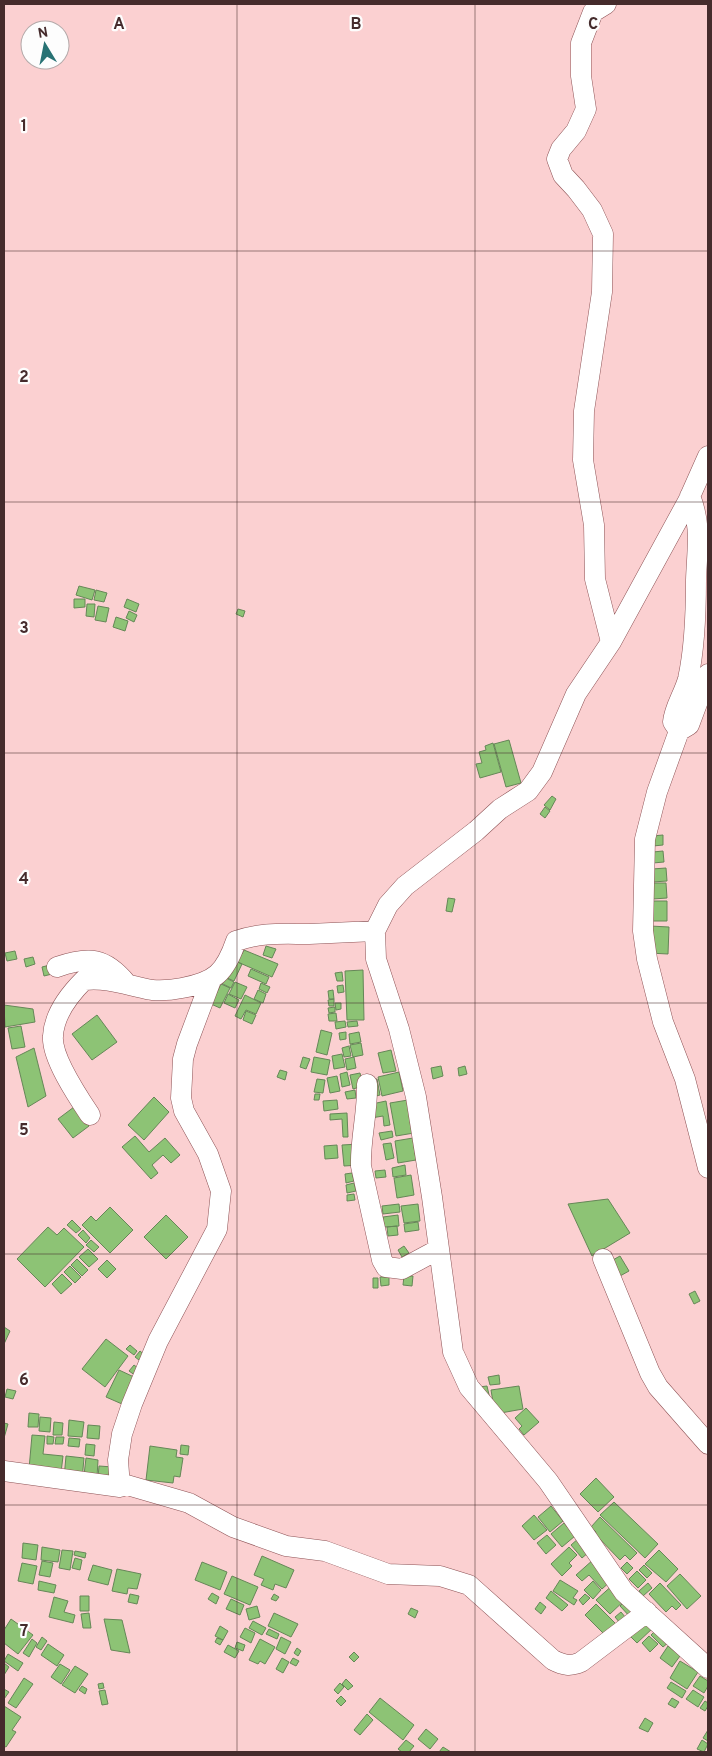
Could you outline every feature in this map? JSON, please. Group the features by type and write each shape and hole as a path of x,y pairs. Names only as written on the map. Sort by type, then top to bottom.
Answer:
{"street":[{"path":"606,4 593,12 580,43 581,76 586,109 576,131 560,149 557,159 563,175 592,210 603,234 602,292 584,411 583,460 594,525 595,579 612,642"},
{"path":"708,456 690,496 612,642 576,694 542,772 528,791 500,809 476,831 405,886 388,904 375,931 376,959 399,1028 416,1097 453,1352 469,1387 548,1480 624,1592 708,1668"},
{"path":"678,731 673,722 687,681 696,605 699,551 696,513 690,496"},
{"path":"708,674 689,725 678,731 660,784 645,840 643,930 647,958 663,1022 684,1079 708,1168"},
{"path":"90,1115 57,1056 52,1037 65,1003 84,980 98,978 167,991 200,985 210,980 225,968 236,942 250,936 272,933 307,934 375,931"},
{"path":"57,967 78,960 88,959 105,963 127,984"},
{"path":"120,1486 118,1460 122,1434 132,1404 158,1341 217,1229 221,1191 208,1154 184,1111 181,1098 183,1059 210,980"},
{"path":"367,1084 360,1166 382,1260 386,1266 402,1270 439,1249"},
{"path":"603,1259 650,1373 658,1386 708,1444"},
{"path":"4,1472 120,1486 127,1485 189,1503 233,1527 286,1546 325,1551 388,1574 440,1576 470,1585 553,1660 563,1665 572,1666 581,1662 647,1612"}],"building":[{"path":"79,586 95,590 92,600 76,595"},
{"path":"96,590 107,593 104,602 94,600"},
{"path":"74,599 85,599 85,607 74,608"},
{"path":"127,599 139,604 136,612 124,607"},
{"path":"87,604 95,604 94,617 86,616"},
{"path":"98,606 109,608 106,622 95,620"},
{"path":"238,609 245,611 243,617 236,614"},
{"path":"129,611 137,615 134,622 126,618"},
{"path":"116,617 128,621 125,631 113,627"},
{"path":"509,740 521,783 506,787 494,744"},
{"path":"493,743 501,772 480,778 476,764 482,763 479,752 486,750 485,746"},
{"path":"552,796 556,799 550,810 544,805"},
{"path":"545,807 550,811 545,818 540,814"},
{"path":"663,835 663,845 653,846 652,836"},
{"path":"663,851 664,862 653,863 653,852"},
{"path":"666,868 667,881 653,882 652,869"},
{"path":"653,883 666,883 667,898 653,899"},
{"path":"448,898 455,899 452,912 446,911"},
{"path":"653,901 667,901 667,921 653,921"},
{"path":"650,926 669,927 668,954 649,953"},
{"path":"266,946 276,949 272,958 263,955"},
{"path":"244,950 278,964 272,977 233,960 236,952 242,954"},
{"path":"15,951 17,959 7,961 5,953"},
{"path":"33,957 35,964 26,967 24,959"},
{"path":"233,960 242,964 234,981 225,977"},
{"path":"50,965 52,974 44,976 42,967"},
{"path":"251,969 269,977 266,984 248,976"},
{"path":"363,970 364,1020 347,1020 345,971"},
{"path":"342,972 343,981 337,981 335,973"},
{"path":"224,977 234,982 231,988 221,983"},
{"path":"235,982 247,987 241,999 229,994"},
{"path":"261,983 270,987 267,993 259,989"},
{"path":"221,984 230,988 220,1008 211,1004"},
{"path":"343,985 344,992 338,993 337,986"},
{"path":"258,990 266,994 263,1003 254,999"},
{"path":"333,990 334,999 329,999 328,991"},
{"path":"228,994 239,1000 235,1008 224,1003"},
{"path":"245,995 261,1003 256,1014 246,1010 241,1019 235,1016"},
{"path":"334,999 334,1006 329,1006 328,1000"},
{"path":"335,1003 341,1003 341,1009 336,1010"},
{"path":"4,1005 33,1009 35,1022 5,1027"},
{"path":"335,1007 335,1012 329,1013 328,1008"},
{"path":"246,1011 256,1015 252,1024 243,1020"},
{"path":"336,1013 337,1021 329,1021 328,1014"},
{"path":"97,1015 117,1042 92,1060 72,1034"},
{"path":"345,1021 346,1027 336,1029 335,1022"},
{"path":"357,1021 358,1026 348,1027 347,1022"},
{"path":"21,1026 25,1047 12,1049 8,1028"},
{"path":"321,1030 332,1033 327,1055 316,1052"},
{"path":"346,1032 346,1039 340,1040 339,1033"},
{"path":"359,1032 361,1042 350,1044 349,1034"},
{"path":"361,1043 363,1055 353,1057 350,1045"},
{"path":"349,1046 351,1056 344,1057 342,1048"},
{"path":"34,1048 46,1096 28,1107 16,1057"},
{"path":"391,1050 396,1071 383,1073 378,1053"},
{"path":"342,1054 345,1067 334,1069 332,1056"},
{"path":"303,1057 310,1059 306,1069 300,1067"},
{"path":"314,1057 330,1060 327,1075 311,1072"},
{"path":"354,1057 356,1068 347,1070 345,1059"},
{"path":"441,1066 443,1076 433,1079 431,1068"},
{"path":"465,1066 467,1074 459,1076 458,1068"},
{"path":"280,1070 287,1072 285,1080 277,1077"},
{"path":"347,1072 350,1085 342,1087 340,1074"},
{"path":"399,1072 403,1091 382,1096 378,1077"},
{"path":"360,1073 363,1086 353,1089 350,1075"},
{"path":"337,1076 340,1091 330,1093 327,1078"},
{"path":"317,1079 325,1080 323,1093 314,1092"},
{"path":"377,1079 380,1095 372,1097 368,1080"},
{"path":"355,1090 356,1098 347,1099 345,1092"},
{"path":"315,1094 320,1094 319,1100 314,1100"},
{"path":"154,1097 169,1112 144,1140 128,1125"},
{"path":"337,1100 338,1109 324,1111 323,1101"},
{"path":"408,1100 414,1133 396,1136 390,1103"},
{"path":"386,1101 390,1125 384,1126 383,1116 371,1118 372,1104"},
{"path":"74,1107 89,1126 73,1138 58,1119"},
{"path":"347,1113 348,1137 343,1137 342,1119 330,1120 330,1114"},
{"path":"392,1131 393,1137 381,1140 379,1133"},
{"path":"135,1136 149,1152 165,1138 180,1155 171,1163 163,1155 152,1165 158,1173 151,1179 122,1147"},
{"path":"413,1138 416,1160 398,1163 395,1141"},
{"path":"391,1143 394,1158 386,1160 383,1144"},
{"path":"359,1144 360,1165 344,1166 342,1145"},
{"path":"337,1145 338,1158 325,1159 324,1146"},
{"path":"405,1165 406,1175 393,1177 392,1168"},
{"path":"385,1170 386,1177 376,1178 375,1171"},
{"path":"352,1173 354,1181 346,1183 345,1174"},
{"path":"411,1175 414,1195 397,1198 394,1178"},
{"path":"354,1183 356,1191 347,1193 346,1185"},
{"path":"354,1194 355,1200 347,1201 347,1195"},
{"path":"608,1199 630,1233 592,1256 568,1204"},
{"path":"399,1204 400,1212 383,1214 382,1206"},
{"path":"418,1204 420,1221 404,1223 401,1206"},
{"path":"110,1207 133,1230 110,1253 82,1225 91,1216 96,1221"},
{"path":"166,1215 188,1237 166,1259 144,1237"},
{"path":"398,1215 399,1226 384,1227 383,1217"},
{"path":"72,1220 81,1229 76,1233 67,1225"},
{"path":"418,1222 419,1230 405,1232 404,1224"},
{"path":"397,1226 398,1235 388,1236 387,1227"},
{"path":"48,1227 57,1235 64,1228 84,1247 45,1287 17,1259"},
{"path":"83,1230 90,1238 86,1243 78,1235"},
{"path":"91,1240 99,1247 94,1252 86,1245"},
{"path":"404,1246 409,1253 402,1257 398,1250"},
{"path":"88,1249 98,1259 89,1267 79,1257"},
{"path":"620,1256 629,1271 620,1276 611,1261"},
{"path":"77,1259 88,1270 82,1276 71,1265"},
{"path":"107,1260 116,1269 107,1278 98,1269"},
{"path":"70,1266 81,1277 75,1283 64,1272"},
{"path":"62,1274 72,1284 61,1294 52,1284"},
{"path":"404,1276 413,1276 412,1286 403,1285"},
{"path":"380,1277 389,1277 389,1285 381,1286"},
{"path":"373,1278 378,1278 378,1288 373,1288"},
{"path":"695,1291 700,1301 694,1304 689,1294"},
{"path":"4,1327 10,1331 4,1344"},
{"path":"106,1339 128,1356 105,1387 82,1369"},
{"path":"130,1345 137,1351 134,1355 126,1349"},
{"path":"140,1351 147,1357 143,1363 135,1357"},
{"path":"134,1365 143,1372 139,1378 129,1371"},
{"path":"119,1370 134,1377 122,1404 106,1397"},
{"path":"499,1375 500,1384 490,1385 488,1377"},
{"path":"487,1386 490,1399 479,1387"},
{"path":"519,1386 523,1409 495,1414 491,1390"},
{"path":"7,1389 16,1391 13,1399 5,1397"},
{"path":"526,1408 539,1422 524,1435 519,1429 522,1426 515,1418"},
{"path":"29,1413 39,1414 38,1427 28,1427"},
{"path":"40,1417 51,1418 50,1432 39,1431"},
{"path":"69,1420 84,1422 82,1437 68,1436"},
{"path":"54,1422 63,1423 62,1435 53,1435"},
{"path":"4,1423 8,1424 4,1438"},
{"path":"88,1425 100,1426 99,1439 87,1438"},
{"path":"32,1435 45,1436 43,1454 63,1456 61,1473 29,1469"},
{"path":"47,1436 54,1437 53,1444 47,1444"},
{"path":"56,1437 64,1437 63,1444 55,1444"},
{"path":"69,1438 80,1439 79,1447 68,1446"},
{"path":"86,1444 95,1445 94,1456 85,1455"},
{"path":"181,1445 189,1446 188,1455 180,1454"},
{"path":"150,1446 177,1450 176,1457 183,1458 180,1477 174,1476 173,1483 146,1480"},
{"path":"66,1456 84,1458 82,1480 64,1478"},
{"path":"86,1458 98,1460 97,1477 84,1475"},
{"path":"99,1466 113,1467 111,1478 98,1477"},
{"path":"596,1478 614,1497 598,1512 580,1494"},
{"path":"614,1502 658,1544 645,1558 600,1515"},
{"path":"551,1506 563,1521 550,1532 538,1517"},
{"path":"534,1515 547,1530 534,1540 522,1526"},
{"path":"600,1517 637,1553 630,1560 625,1555 620,1560 595,1534 596,1532 591,1527"},
{"path":"564,1523 575,1536 562,1547 551,1534"},
{"path":"547,1535 556,1545 546,1554 537,1543"},
{"path":"579,1538 589,1552 582,1558 571,1545"},
{"path":"23,1543 38,1545 36,1560 22,1558"},
{"path":"42,1547 60,1550 58,1562 41,1560"},
{"path":"569,1547 577,1555 569,1563 572,1566 562,1576 551,1564"},
{"path":"62,1550 73,1551 70,1570 59,1568"},
{"path":"659,1550 678,1569 666,1582 645,1564"},
{"path":"75,1551 86,1553 85,1558 74,1555"},
{"path":"262,1556 294,1570 286,1588 275,1584 273,1590 261,1585 264,1579 254,1575"},
{"path":"75,1558 82,1560 80,1570 72,1568"},
{"path":"594,1559 612,1580 602,1589 589,1575 582,1581 576,1575"},
{"path":"42,1561 53,1563 50,1577 39,1575"},
{"path":"202,1562 227,1572 220,1590 195,1580"},
{"path":"627,1562 633,1568 627,1574 621,1568"},
{"path":"22,1563 37,1566 33,1584 18,1581"},
{"path":"93,1565 112,1570 108,1585 88,1580"},
{"path":"644,1565 652,1573 647,1578 639,1570"},
{"path":"117,1569 141,1574 137,1589 128,1588 127,1594 112,1591"},
{"path":"637,1571 646,1580 638,1588 629,1579"},
{"path":"680,1574 701,1596 687,1609 667,1586"},
{"path":"232,1576 258,1587 250,1605 224,1594"},
{"path":"560,1580 578,1591 573,1598 577,1600 574,1605 553,1591"},
{"path":"39,1581 56,1585 54,1593 38,1590"},
{"path":"593,1581 601,1590 593,1599 584,1590"},
{"path":"615,1583 628,1597 610,1614 596,1600"},
{"path":"648,1583 652,1588 643,1596 639,1591"},
{"path":"660,1583 681,1605 676,1610 672,1606 666,1612 649,1594"},
{"path":"551,1591 568,1605 562,1611 546,1598"},
{"path":"212,1593 219,1597 216,1604 208,1599"},
{"path":"130,1594 139,1596 137,1604 128,1602"},
{"path":"274,1594 279,1597 276,1601 271,1599"},
{"path":"585,1594 590,1598 583,1605 579,1600"},
{"path":"80,1596 89,1596 89,1611 80,1611"},
{"path":"54,1597 68,1601 64,1612 75,1615 73,1623 49,1617"},
{"path":"628,1598 640,1611 631,1618 620,1606"},
{"path":"231,1599 244,1605 240,1615 226,1609"},
{"path":"540,1602 546,1607 541,1614 535,1609"},
{"path":"596,1604 619,1627 608,1638 585,1615"},
{"path":"257,1606 260,1617 249,1620 246,1609"},
{"path":"411,1608 418,1611 415,1618 408,1614"},
{"path":"621,1612 626,1618 620,1623 615,1617"},
{"path":"89,1613 91,1628 83,1628 81,1614"},
{"path":"274,1613 298,1624 291,1637 268,1626"},
{"path":"644,1617 654,1627 637,1643 627,1633"},
{"path":"11,1619 33,1635 18,1654 4,1643 4,1630"},
{"path":"104,1619 122,1620 130,1653 111,1650"},
{"path":"253,1621 266,1628 262,1635 249,1628"},
{"path":"220,1626 228,1631 223,1640 215,1636"},
{"path":"245,1628 255,1633 251,1643 240,1637"},
{"path":"269,1629 279,1634 277,1639 266,1634"},
{"path":"657,1629 669,1642 663,1647 651,1635"},
{"path":"649,1636 658,1644 650,1652 642,1643"},
{"path":"42,1637 47,1641 41,1650 36,1647"},
{"path":"281,1637 291,1642 285,1654 276,1649"},
{"path":"217,1638 223,1640 220,1645 215,1642"},
{"path":"32,1639 37,1643 29,1657 23,1653"},
{"path":"260,1639 275,1647 265,1664 260,1661 258,1664 249,1660"},
{"path":"237,1642 245,1645 243,1651 235,1648"},
{"path":"48,1644 64,1655 57,1666 41,1655"},
{"path":"228,1645 239,1651 235,1658 224,1652"},
{"path":"668,1646 680,1656 672,1667 660,1658"},
{"path":"297,1648 301,1651 298,1656 294,1653"},
{"path":"354,1652 359,1657 354,1662 349,1657"},
{"path":"8,1654 23,1663 18,1671 4,1661"},
{"path":"282,1658 289,1662 283,1673 276,1669"},
{"path":"293,1658 299,1661 296,1666 290,1663"},
{"path":"680,1661 698,1672 687,1689 670,1678"},
{"path":"4,1663 9,1667 4,1675"},
{"path":"60,1664 70,1670 61,1684 51,1677"},
{"path":"75,1666 88,1674 75,1693 62,1685"},
{"path":"700,1676 708,1681 708,1686 704,1693 693,1686"},
{"path":"24,1678 33,1684 16,1708 8,1703"},
{"path":"346,1679 353,1686 348,1690 342,1684"},
{"path":"671,1682 686,1691 682,1698 667,1688"},
{"path":"103,1683 104,1688 99,1689 98,1684"},
{"path":"340,1683 344,1687 338,1694 334,1690"},
{"path":"82,1686 87,1689 85,1694 79,1690"},
{"path":"4,1689 9,1692 4,1699"},
{"path":"105,1690 108,1704 102,1705 99,1691"},
{"path":"693,1690 704,1697 698,1707 686,1699"},
{"path":"341,1696 346,1701 341,1706 336,1701"},
{"path":"380,1698 414,1725 403,1740 369,1712"},
{"path":"672,1698 679,1702 675,1708 668,1704"},
{"path":"705,1701 708,1703 708,1706 705,1711 700,1708"},
{"path":"4,1706 21,1717 12,1730 16,1732 6,1747 4,1746"},
{"path":"367,1714 373,1720 360,1735 354,1730"},
{"path":"645,1718 653,1723 648,1732 639,1728"},
{"path":"426,1729 438,1739 430,1749 418,1739"},
{"path":"708,1730 708,1741 703,1738"},
{"path":"406,1740 414,1746 409,1752 402,1752 398,1749"},
{"path":"702,1740 708,1744 704,1752 697,1749"},
{"path":"443,1747 451,1752 439,1752"}]}
